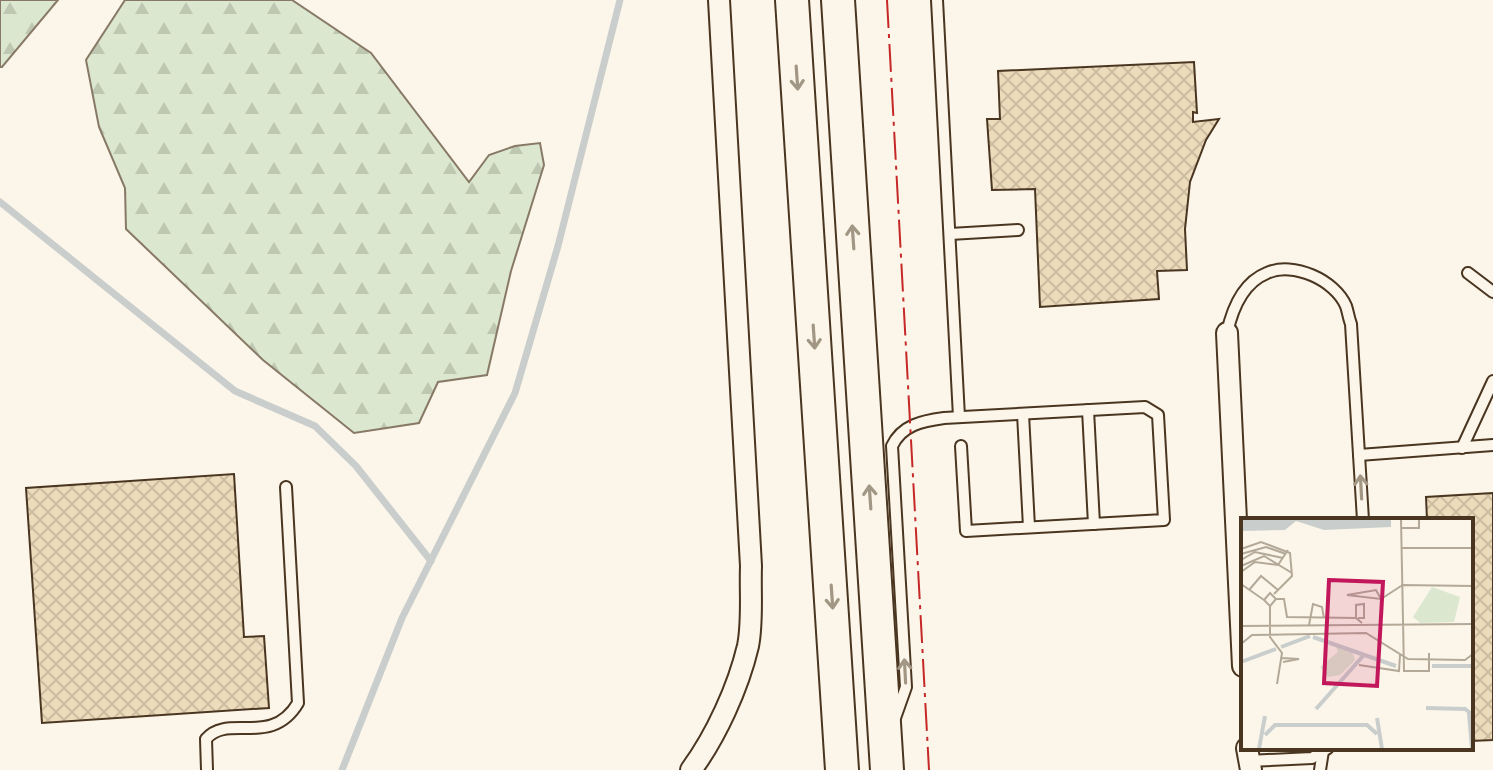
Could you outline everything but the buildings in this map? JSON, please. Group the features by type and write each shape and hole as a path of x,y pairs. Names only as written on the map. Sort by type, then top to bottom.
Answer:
{"main road":[{"path":"792,0 842,770"},
{"path":"838,0 886,758"}],"street":[{"path":"691,770 708,747 725,710 748,646 750,625 751,566 719,0"},
{"path":"1227,333 1241,624"}],"lane":[{"path":"937,0 959,417"},
{"path":"950,234 1018,230"},
{"path":"1227,333 1231,313 1240,297 1267,272 1288,269 1309,274 1329,285 1346,304 1351,324 1363,518"},
{"path":"1468,273 1493,292"},
{"path":"1462,448 1493,381"},
{"path":"886,758 906,687 892,446 897,435 926,420 1145,407 1158,415 1164,520 966,531 961,446"},
{"path":"1088,410 1094,524"},
{"path":"1023,414 1029,527"},
{"path":"1359,455 1493,445"},
{"path":"207,770 206,739 210,734 220,730 270,727 283,722 298,703 286,487"},
{"path":"1249,760 1312,758 1326,750"},
{"path":"1320,770 1326,750"}],"green space":[{"path":"0,0 58,0 2,67 0,67"},
{"path":"125,0 292,0 371,53 469,182 489,155 515,146 540,143 544,165 511,271 487,375 438,382 419,423 354,433 263,360 126,229 125,188 99,127 86,60"}],"waterway":[{"path":"342,770 402,618 515,393 558,246 620,0"},
{"path":"0,202 235,391 315,426 356,466 431,561"}],"power":[{"path":"887,0 929,770"}]}
